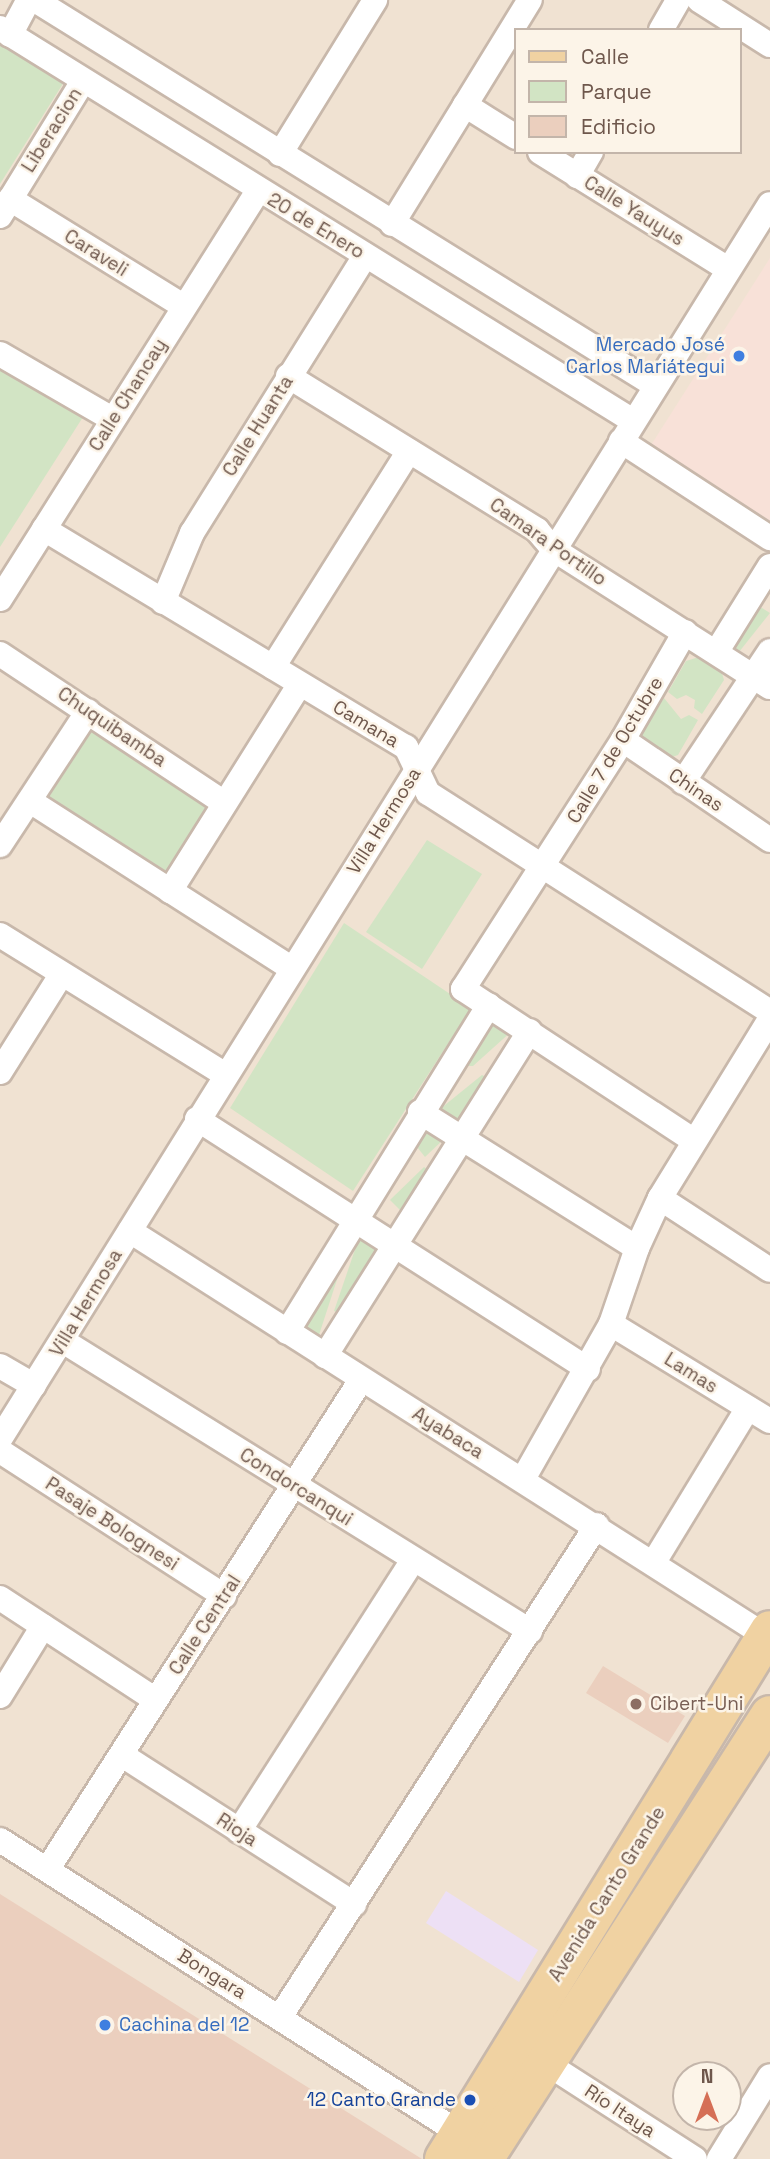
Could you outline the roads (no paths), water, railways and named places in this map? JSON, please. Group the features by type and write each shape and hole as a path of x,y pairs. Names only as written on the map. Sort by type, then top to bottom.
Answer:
{"main road":[{"name":"Avenida Canto Grande","path":"451,2146 768,1633"},
{"name":"Avenida Canto Grande","path":"484,2159 770,1715"}],"street":[{"path":"5,32 29,0"},
{"path":"35,0 656,386"},
{"path":"280,154 376,0"},
{"path":"392,224 530,0"},
{"path":"662,28 678,0"},
{"path":"699,0 727,7 770,45"},
{"name":"20 de Enero","path":"5,32 257,192 365,256 627,431 770,538"},
{"name":"Liberacion","path":"5,207 83,81"},
{"path":"465,105 514,136"},
{"name":"Calle Yauyus","path":"543,154 729,269"},
{"path":"578,176 590,154"},
{"name":"Calle Chancay","path":"0,598 257,192"},
{"name":"Villa Hermosa","path":"0,1439 63,1341 224,1074 729,269 763,232 770,204"},
{"name":"Caraveli","path":"5,207 183,306"},
{"name":"Calle Huanta","path":"163,602 192,533 365,256"},
{"path":"0,354 112,419"},
{"name":"Camara Portillo","path":"288,376 537,530 553,549 717,650 762,682"},
{"path":"274,667 409,451"},
{"name":"Camana","path":"44,529 405,747 428,793 770,1012"},
{"path":"717,650 770,566"},
{"name":"Calle 7 de Octubre","path":"489,1005 464,989 623,740 685,632"},
{"path":"683,782 762,682 770,651"},
{"name":"Chuquibamba","path":"0,654 223,802"},
{"path":"170,891 223,802 300,684"},
{"path":"0,845 88,710"},
{"name":"Chinas","path":"623,740 770,839"},
{"path":"30,801 291,968"},
{"path":"0,935 224,1074"},
{"path":"0,1072 61,975"},
{"path":"287,1332 353,1217 489,1005 693,1140"},
{"path":"523,1479 588,1369 611,1324 637,1248 660,1198 693,1140 770,1019"},
{"path":"325,1356 530,1031"},
{"path":"420,1112 637,1248"},
{"path":"197,1119 588,1369"},
{"path":"660,1198 770,1270"},
{"name":"Ayabaca","path":"130,1231 361,1380 768,1633"},
{"name":"Lamas","path":"611,1324 770,1421"},
{"name":"Condorcanqui","path":"63,1341 530,1631"},
{"path":"0,1366 34,1387"},
{"name":"Calle Central","path":"47,1870 361,1380"},
{"path":"653,1562 748,1408"},
{"name":"Pasaje Bolognesi","path":"0,1451 224,1596"},
{"path":"280,2017 597,1525"},
{"path":"239,1831 413,1560"},
{"path":"0,1598 156,1700"},
{"path":"0,1696 43,1626"},
{"name":"Rioja","path":"122,1755 354,1903"},
{"name":"Bongara","path":"0,1840 280,2017 451,2146"},
{"name":"Río Itaya","path":"546,2063 695,2159"},
{"path":"719,2159 770,2076"}],"place":[{"name":"Mercado José Carlos Mariátegui","path":"739,356"},
{"name":"Cibert-Uni","path":"636,1704"},
{"name":"Cachina del 12","path":"105,2025"},
{"name":"12 Canto Grande","path":"470,2100"}]}
